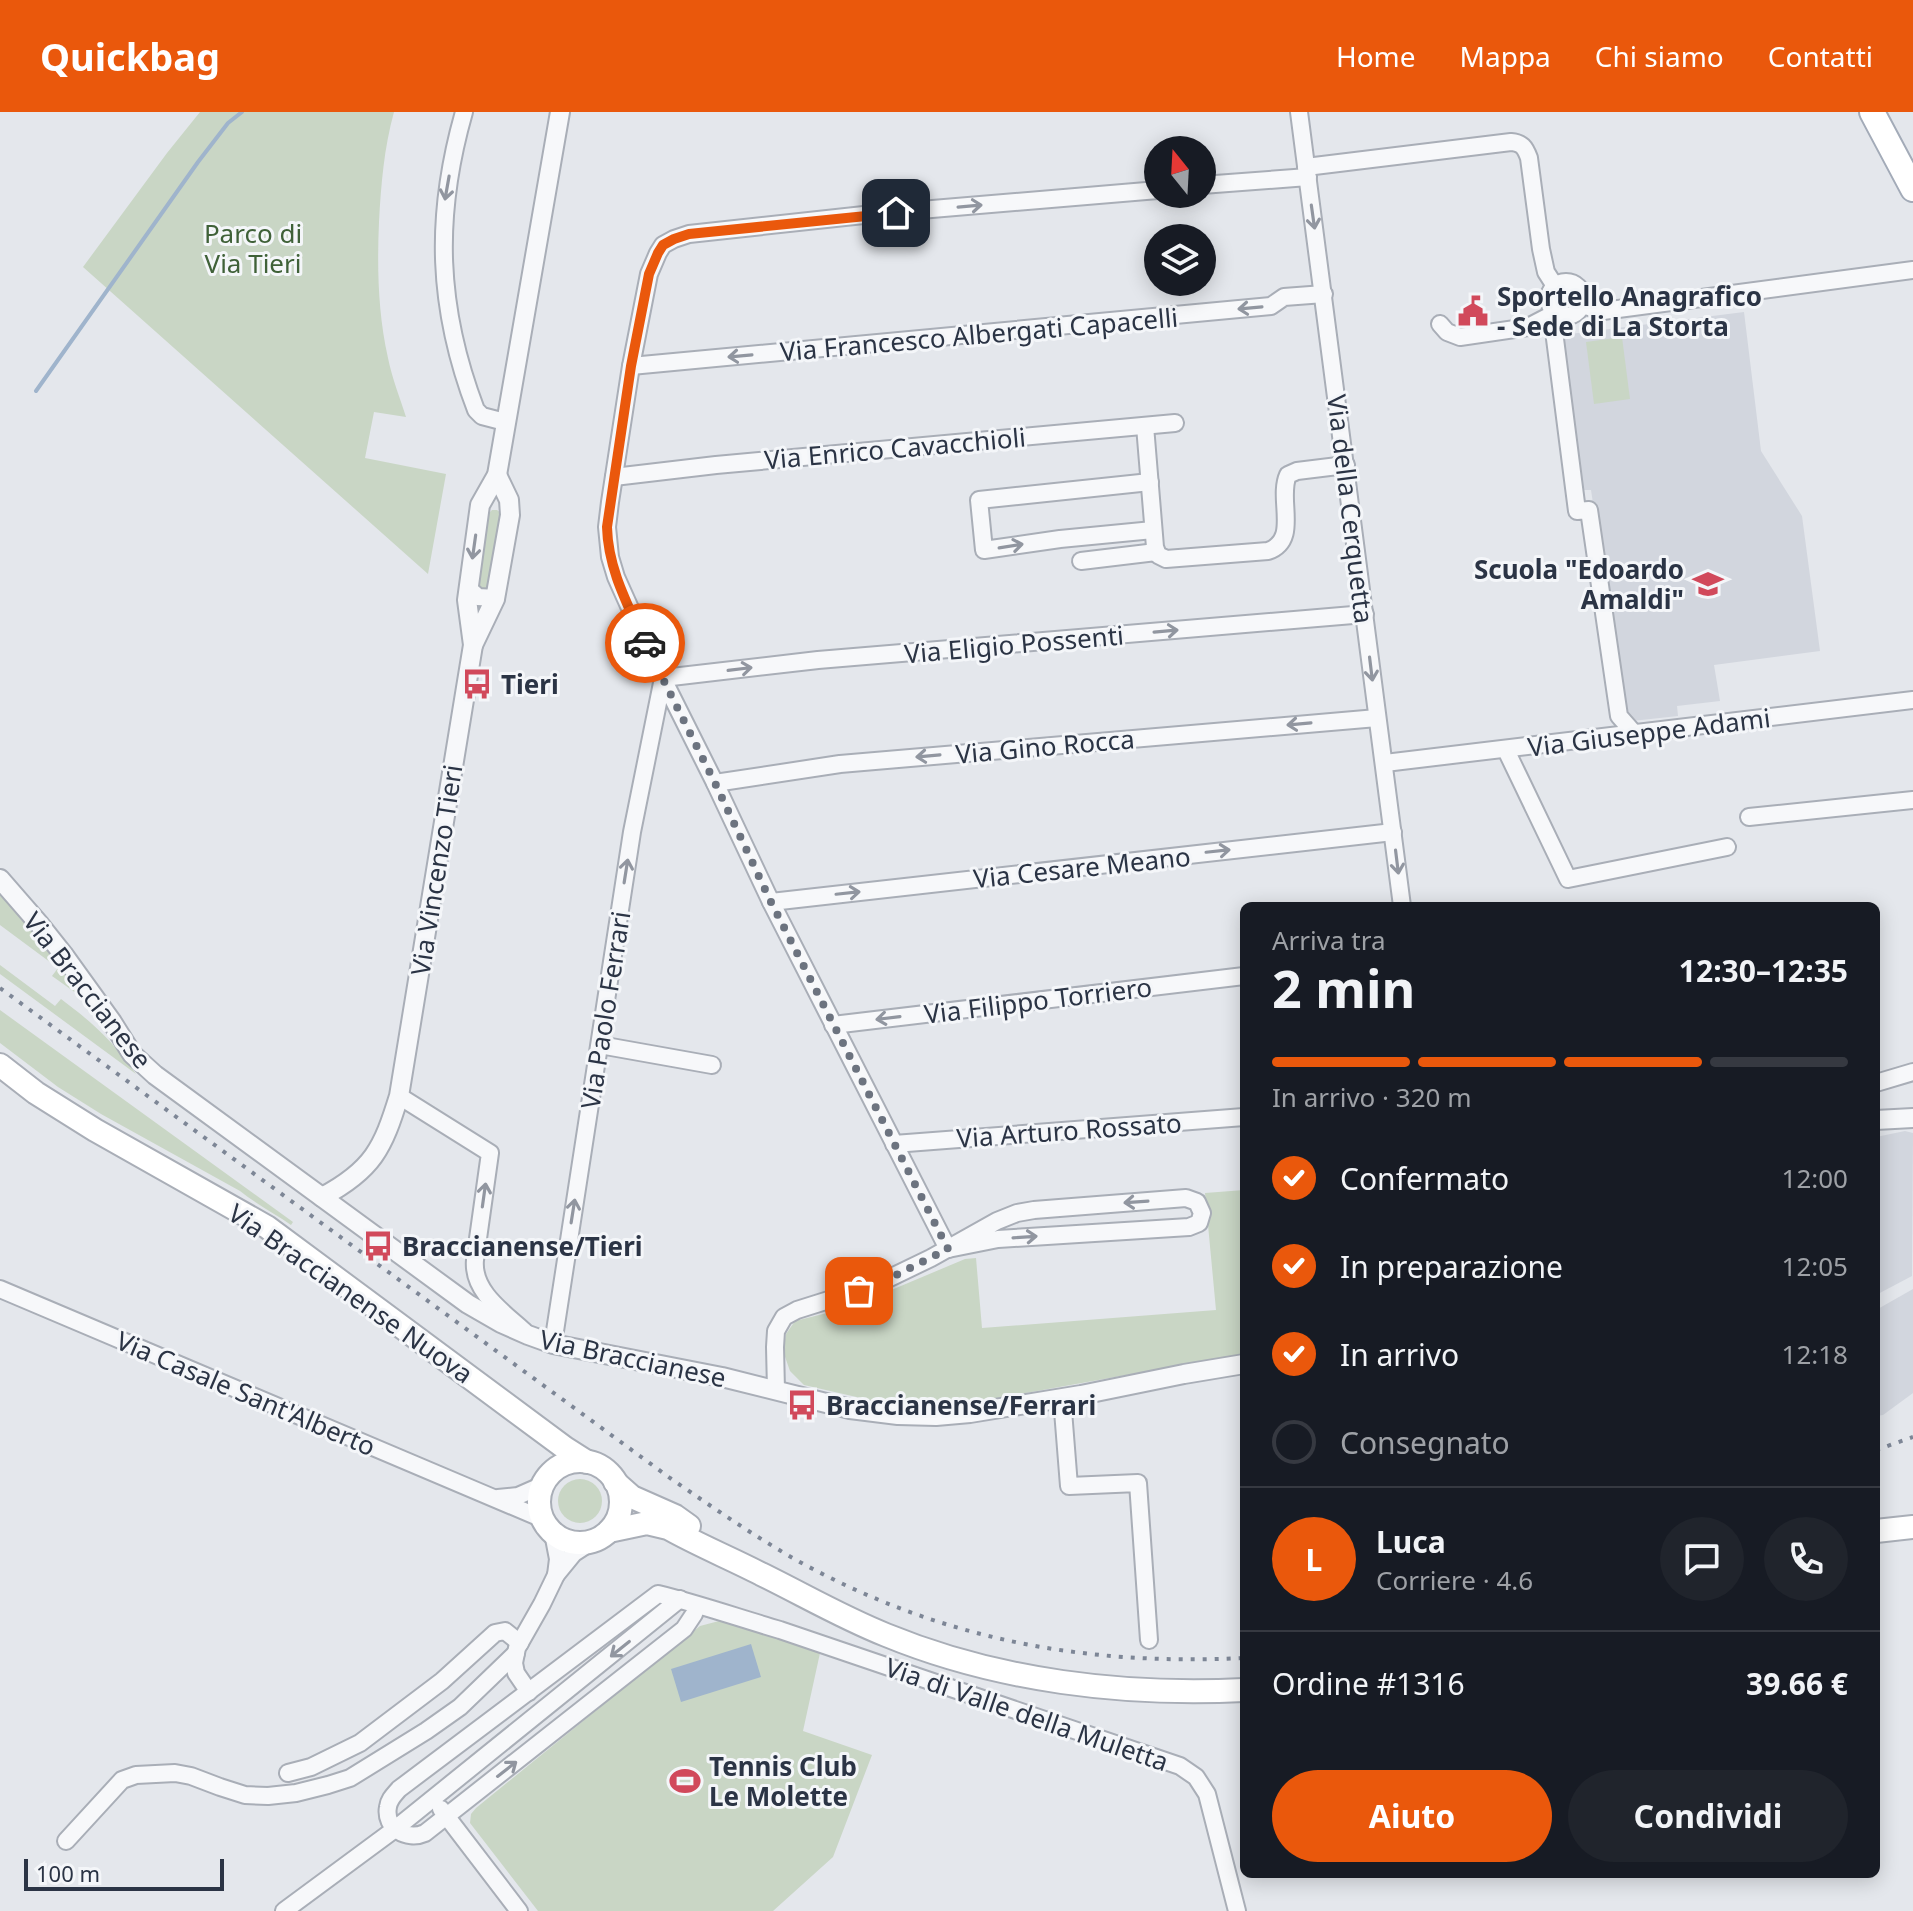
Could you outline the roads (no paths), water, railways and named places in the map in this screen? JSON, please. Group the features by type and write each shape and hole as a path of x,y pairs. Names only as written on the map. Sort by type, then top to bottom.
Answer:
{"main road":[{"path":"1872,112 1913,189"},
{"name":"Via Braccianense Nuova","path":"0,1065 36,1093 95,1130 267,1227 587,1462"},
{"path":"536,1425 549,1449 551,1460 539,1501 548,1526 568,1541 577,1543 647,1523 668,1528 884,1635 961,1661 1065,1682 1117,1688 1240,1690"},
{"path":"546,1481 554,1471 570,1463 587,1462 604,1469 632,1497 675,1516 764,1575"},
{"path":"602,1536 615,1524 620,1507 615,1482"},
{"path":"1880,1531 1913,1527"}],"street":[{"path":"464,112 445,194 445,286 459,358 476,410 482,416 505,422"},
{"name":"Via Vincenzo Tieri","path":"322,1197 354,1177 375,1156 389,1129 399,1096 473,645 467,607 480,505 497,475 560,112"},
{"name":"Via della Cerquetta","path":"1299,112 1402,902"},
{"path":"1216,183 1498,143 1518,143 1524,146 1529,158 1541,249 1546,272 1555,286"},
{"path":"948,1249 771,902 616,577 607,527 631,366 649,274 658,253 670,240 689,234 873,214 1144,191"},
{"path":"1582,305 1603,311 1913,270"},
{"path":"1440,324 1447,332 1460,337 1528,327 1558,314 1574,314 1582,305 1583,295 1577,285 1566,282 1552,289 1549,301 1558,314 1554,331 1577,511 1589,510 1619,716 1634,733"},
{"name":"Via Francesco Albergati Capacelli","path":"631,366 1271,306 1284,297 1324,294"},
{"name":"Via Enrico Cavacchioli","path":"614,477 1175,423"},
{"path":"1145,426 1153,530 1156,552 1162,558 1272,550 1280,545 1285,535 1284,485 1288,475 1297,471 1346,465"},
{"name":"Via Vincenzo Tieri","path":"473,645 496,598 510,515 509,500 497,475"},
{"path":"1150,482 979,500 984,550 1153,530"},
{"path":"480,505 498,505 510,515"},
{"path":"1081,561 1156,552"},
{"path":"468,588 478,597 496,598"},
{"name":"Via Eligio Possenti","path":"663,678 818,660 1365,614"},
{"name":"Via Paolo Ferrari","path":"553,1344 632,832 663,678"},
{"name":"Via Giuseppe Adami","path":"1385,763 1913,700"},
{"name":"Via Gino Rocca","path":"715,783 840,764 1377,718"},
{"path":"1506,750 1568,879 1727,847"},
{"path":"1749,817 1913,800"},
{"name":"Via Cesare Meano","path":"771,902 1393,832"},
{"name":"Via Braccianese","path":"0,879 63,954 132,1054 155,1075 468,1304 528,1335 553,1344 722,1377 850,1409 898,1415 970,1413 1240,1365"},
{"name":"Via Filippo Torriero","path":"833,1025 1240,976"},
{"path":"600,1045 712,1065"},
{"path":"1880,1082 1913,1072"},
{"path":"399,1096 490,1153 475,1275 487,1296 528,1335"},
{"name":"Via Arturo Rossato","path":"894,1144 1240,1117"},
{"path":"1880,1120 1909,1118"},
{"path":"776,1390 775,1338 784,1317 873,1286 997,1221 1034,1210 1186,1198 1197,1202 1202,1213 1199,1223 1189,1227 998,1239 948,1249"},
{"name":"Via Casale Sant'Alberto","path":"0,1289 493,1498 548,1526"},
{"path":"1062,1398 1069,1486 1138,1483 1149,1640"},
{"path":"493,1498 518,1496 546,1481"},
{"path":"548,1526 558,1559 556,1575"},
{"path":"529,1692 516,1673 514,1663 518,1648 556,1575 574,1553 602,1536"},
{"path":"689,1602 658,1594 399,1789 387,1810 395,1829 409,1836 420,1836 684,1629 697,1620 722,1612"},
{"path":"284,1911 395,1829 653,1622 689,1602"},
{"path":"684,1629 694,1614 689,1602"},
{"name":"Via di Valle della Muletta","path":"689,1602 1180,1766 1196,1777 1205,1789 1237,1911"},
{"path":"640,1607 669,1641"},
{"path":"288,1773 331,1759 360,1743 430,1691 495,1633 505,1631 518,1648"},
{"path":"66,1841 122,1780 136,1775 175,1773 245,1795 268,1796 296,1793 350,1778 460,1707 518,1648"},
{"path":"432,1798 519,1911"}],"water":[{"path":"751,1644 761,1677 681,1702 671,1669"}],"waterway":[{"path":"36,391 198,162 228,123 242,112"}],"railway":[{"path":"0,988 670,1478 798,1561 851,1588 905,1610 1014,1642 1126,1657 1240,1658"},
{"path":"1880,1449 1913,1437"}],"place":[{"name":"Sportello Anagrafico - Sede di La Storta","path":"1473,311"},
{"name":"Scuola \"Edoardo Amaldi\"","path":"1708,584"},
{"name":"Tieri","path":"477,684"},
{"name":"Braccianense/Tieri","path":"378,1246"},
{"name":"Braccianense/Ferrari","path":"802,1405"},
{"name":"Tennis Club Le Molette","path":"685,1781"}],"park label":[{"name":"Parco di Via Tieri","path":"253,248"}]}
